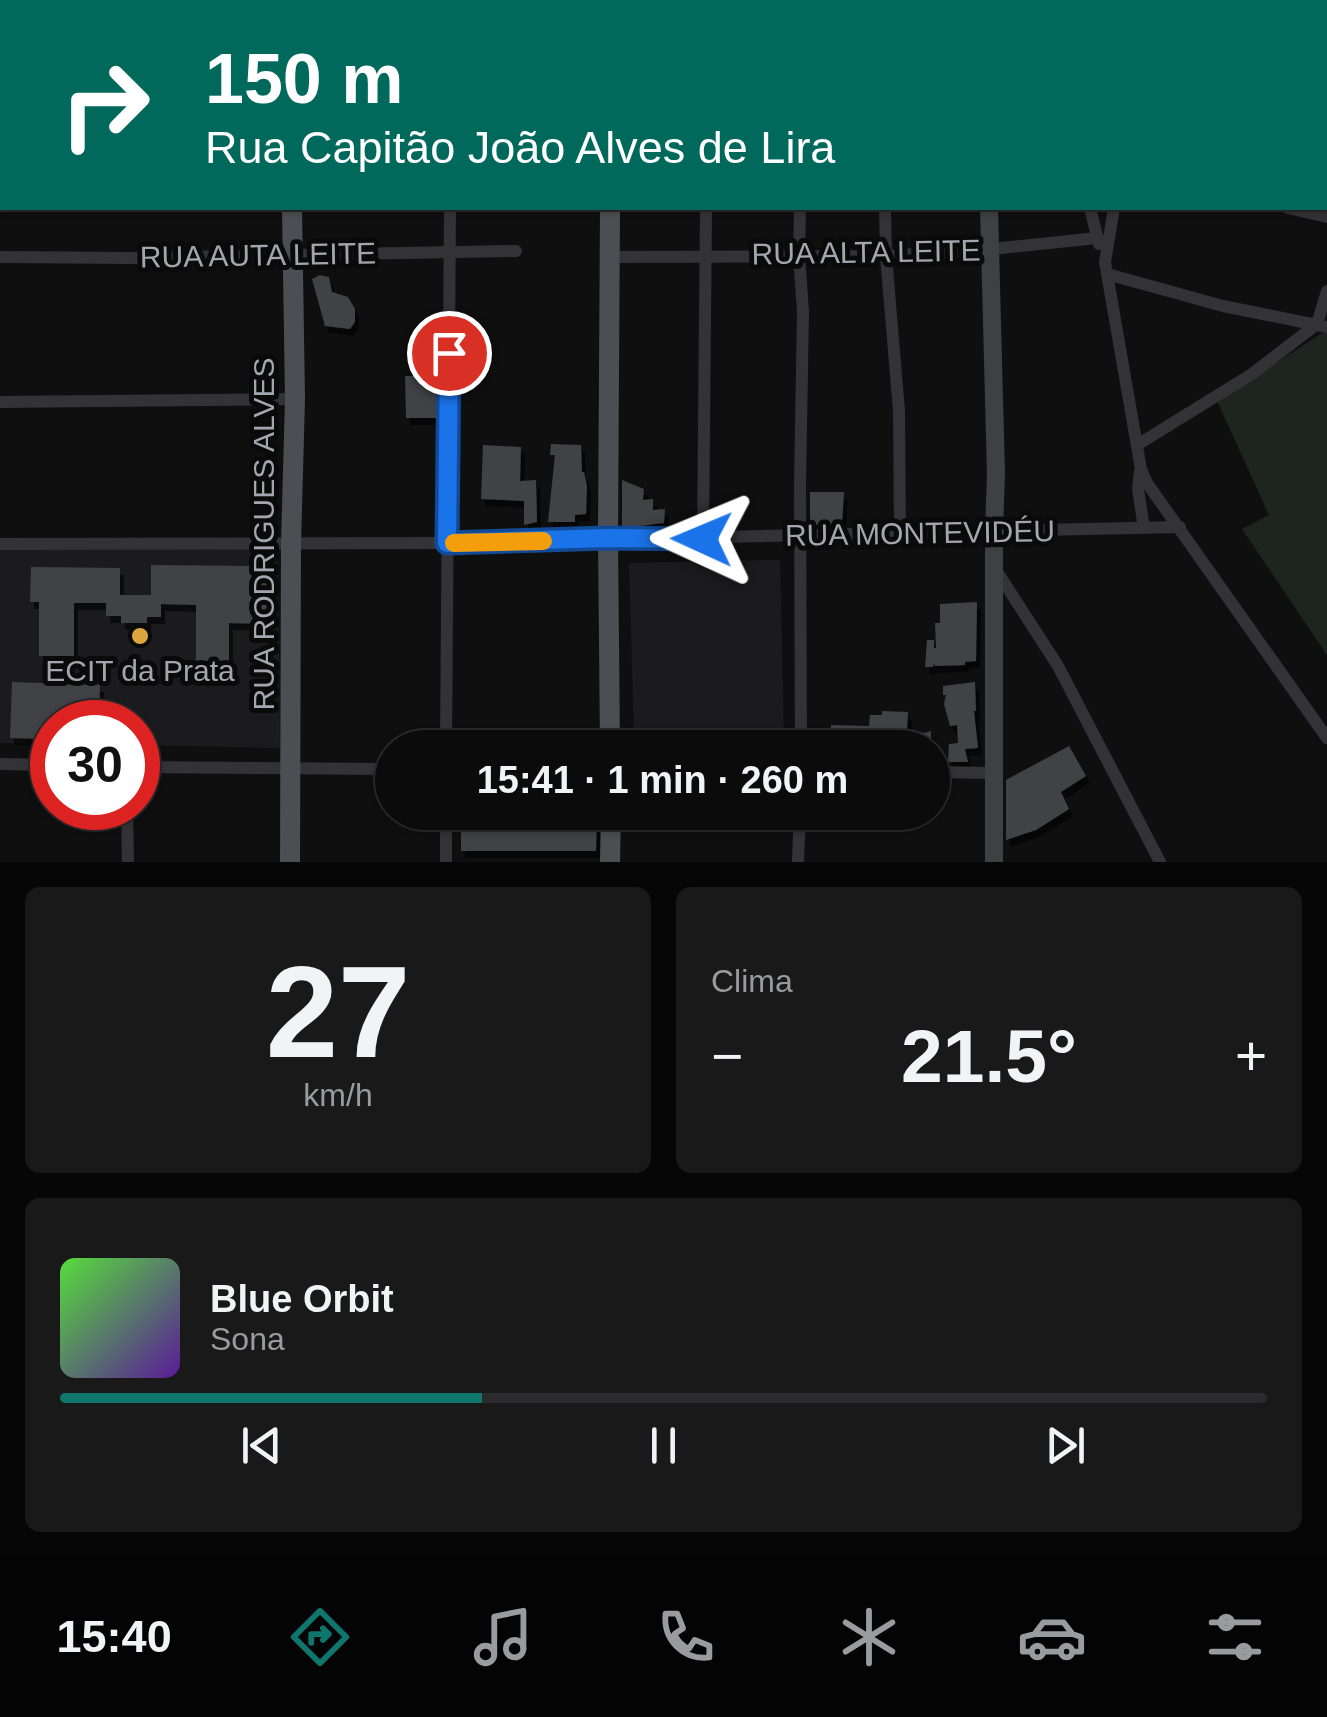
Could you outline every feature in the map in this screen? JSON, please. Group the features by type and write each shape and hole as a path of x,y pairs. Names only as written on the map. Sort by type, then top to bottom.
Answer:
{"main road":[{"name":"RUA RODRIGUES ALVES","path":"290,862 292,210"},
{"path":"610,210 610,730"},
{"path":"990,210 996,474 994,862"},
{"path":"610,862 611,830"}],"street":[{"path":"446,730 450,210"},
{"path":"702,539 706,210"},
{"path":"800,210 801,730"},
{"path":"885,210 896,357 900,534"},
{"path":"1090,210 1106,268 1136,445 1147,483 1327,738"},
{"path":"1106,268 1114,210"},
{"path":"1297,210 1327,217"},
{"name":"RUA ALTA LEITE","path":"609,257 886,256 1097,238"},
{"name":"RUA AUTA LEITE","path":"0,257 516,251"},
{"path":"1106,268 1223,306 1322,325"},
{"path":"1136,445 1252,374 1322,325 1327,291"},
{"path":"0,402 294,399"},
{"path":"1141,469 1138,489 1144,528"},
{"name":"RUA MONTEVIDÉU","path":"0,544 447,543 1180,527"},
{"path":"994,568 1058,666 1160,862"},
{"path":"0,764 30,765"},
{"path":"160,767 375,770"},
{"path":"950,772 994,773"},
{"path":"127,830 128,862"},
{"path":"446,830 446,862"},
{"path":"798,862 799,830"}],"shaded area":[{"path":"1327,330 1327,655 1242,529 1269,515 1217,401"},
{"name":"ECIT da Prata","path":"278,548 280,748 160,745 160,700 30,700 30,744 0,743 0,550"},
{"path":"780,560 784,730 634,730 629,563"}],"building":[{"path":"320,275 329,277 332,292 348,297 355,309 355,322 350,329 325,326 312,279"},
{"path":"405,376 436,376 436,418 406,418"},
{"path":"551,444 581,445 587,486 586,514 575,515 575,522 548,522 555,455 550,455"},
{"path":"483,445 521,447 520,481 536,480 537,522 524,525 524,501 481,499"},
{"path":"622,480 644,489 643,500 653,499 653,510 665,509 664,523 622,528"},
{"path":"810,492 844,492 842,524 810,525"},
{"path":"151,565 268,566 267,624 229,623 229,664 196,664 196,605 161,604 161,617 147,617 147,623 121,623 121,616 106,616 106,603 74,603 74,656 39,656 39,602 30,602 31,567 120,568 120,595 151,595"},
{"path":"977,602 976,661 925,667 927,640 934,640 936,648 935,623 940,623 940,604"},
{"path":"12,682 100,685 100,700 30,700 30,738 10,738"},
{"path":"975,682 978,748 965,749 968,762 950,762 950,744 958,743 957,725 950,726 943,686"},
{"path":"882,711 908,712 907,729 912,730 811,730 831,725 869,726 870,715 882,715"},
{"path":"1069,746 1086,776 1061,792 1069,809 1036,830 1006,840 1006,780"},
{"path":"461,830 597,830 596,851 461,851"}],"slow traffic":[{"path":"454,543 543,541"}],"place":[{"name":"ECIT da Prata","path":"140,636"}],"route":[{"path":"449,353 447,543 702,539"}]}
